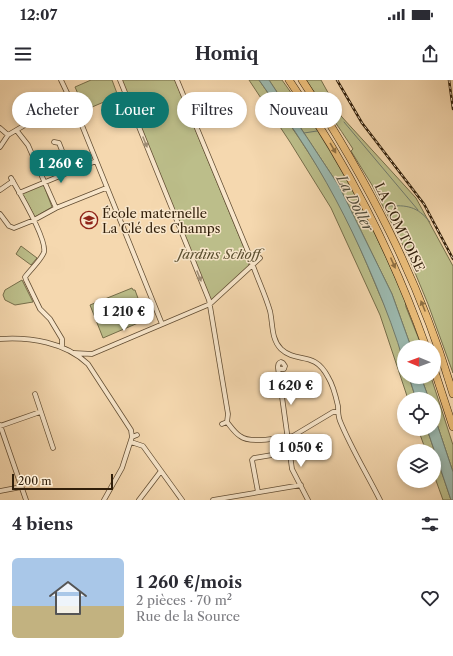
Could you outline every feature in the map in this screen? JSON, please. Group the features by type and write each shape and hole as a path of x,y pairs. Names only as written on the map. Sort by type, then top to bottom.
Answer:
{"highway":[{"name":"LA COMTOISE","path":"289,80 329,142 370,215 402,284 423,340"},
{"name":"LA COMTOISE","path":"302,80 339,137 381,212 412,280 435,340"},
{"path":"441,352 453,379"},
{"name":"LA COMTOISE","path":"441,358 453,394"},
{"path":"439,384 453,427"}],"street":[{"path":"61,80 66,92"},
{"path":"120,80 210,304 228,414 224,423 239,436 246,439 255,440 288,438 333,412 338,412"},
{"path":"177,80 270,312 276,342 287,354 309,359 317,363 324,370 333,388 340,420 380,500"},
{"path":"0,128 8,136"},
{"path":"0,147 8,136 20,128"},
{"path":"82,128 162,324"},
{"path":"17,131 28,145 56,208"},
{"path":"54,142 59,143 70,171"},
{"path":"19,193 96,161"},
{"path":"0,190 12,180 34,220 44,251 25,277 40,309 50,319 62,339 62,346"},
{"path":"0,214 12,228 34,220 56,208 106,188"},
{"path":"74,352 92,354 210,304 260,258"},
{"path":"0,338 24,338 62,346 74,352 89,366 131,430 131,442 122,468 104,500"},
{"path":"89,366 89,360 92,354"},
{"path":"278,366 292,468 308,500"},
{"path":"35,394 53,448"},
{"path":"26,500 0,425 40,412"},
{"path":"132,437 138,435"},
{"path":"131,442 143,446 182,500"},
{"path":"258,492 252,460 254,458 290,452"},
{"path":"139,500 161,470"},
{"path":"213,500 301,485"},
{"path":"0,491 21,487"}],"green space":[{"path":"91,80 112,80 116,92 101,92 101,103 93,107 93,92 77,92 75,87"},
{"name":"Jardins Schoff","path":"121,80 175,80 180,92 177,92 177,128 195,128 247,255 249,266 211,301 141,128 169,128 169,92 126,92"},
{"path":"249,80 259,80 267,92 257,92"},
{"path":"269,80 282,80 291,92 277,92"},
{"path":"306,80 321,80 328,92 314,92"},
{"path":"342,117 416,198 453,266 453,373 428,304 406,251 372,185 351,151 353,149 339,128 342,128"},
{"path":"281,128 292,128 309,154 337,200 359,246 397,340 397,366 380,315 331,208"},
{"path":"301,128 316,128 342,171 385,256 405,300 406,307 419,340 408,340 392,294 339,186"},
{"path":"41,185 44,186 52,207 35,217 22,193"},
{"path":"21,246 37,258 31,265 16,254"},
{"path":"22,280 33,302 15,305 5,300 3,295 5,290"},
{"path":"132,288 135,290 139,301 138,302 145,315 143,316 145,320 103,338 90,305"},
{"path":"403,384 411,384 414,392 406,392"},
{"path":"424,384 433,384 436,392 426,392"},
{"path":"441,408 453,445 453,472 441,436"},
{"path":"421,436 429,436 432,444 423,444"},
{"path":"441,470 451,500 443,500 439,488 441,488"}],"water":[{"name":"La Doller","path":"259,80 269,80 277,92 267,92"},
{"name":"La Doller","path":"292,128 301,128 339,186 392,294 408,340 397,340 397,341 379,293 360,249 344,215 307,150"},
{"path":"411,384 424,384 426,392 414,392"},
{"path":"429,436 441,436 453,472 453,500 451,500 441,470 441,444 432,444"}],"waterway":[{"path":"344,122 418,210"},
{"path":"304,133 317,131"},
{"path":"388,206 406,206 421,213 430,222"},
{"path":"352,213 361,212"}],"railway":[{"path":"337,80 362,123 424,204 453,259"},
{"path":"449,80 453,109"}],"place":[{"name":"École maternelle La Clé des Champs","path":"89,220"}]}
